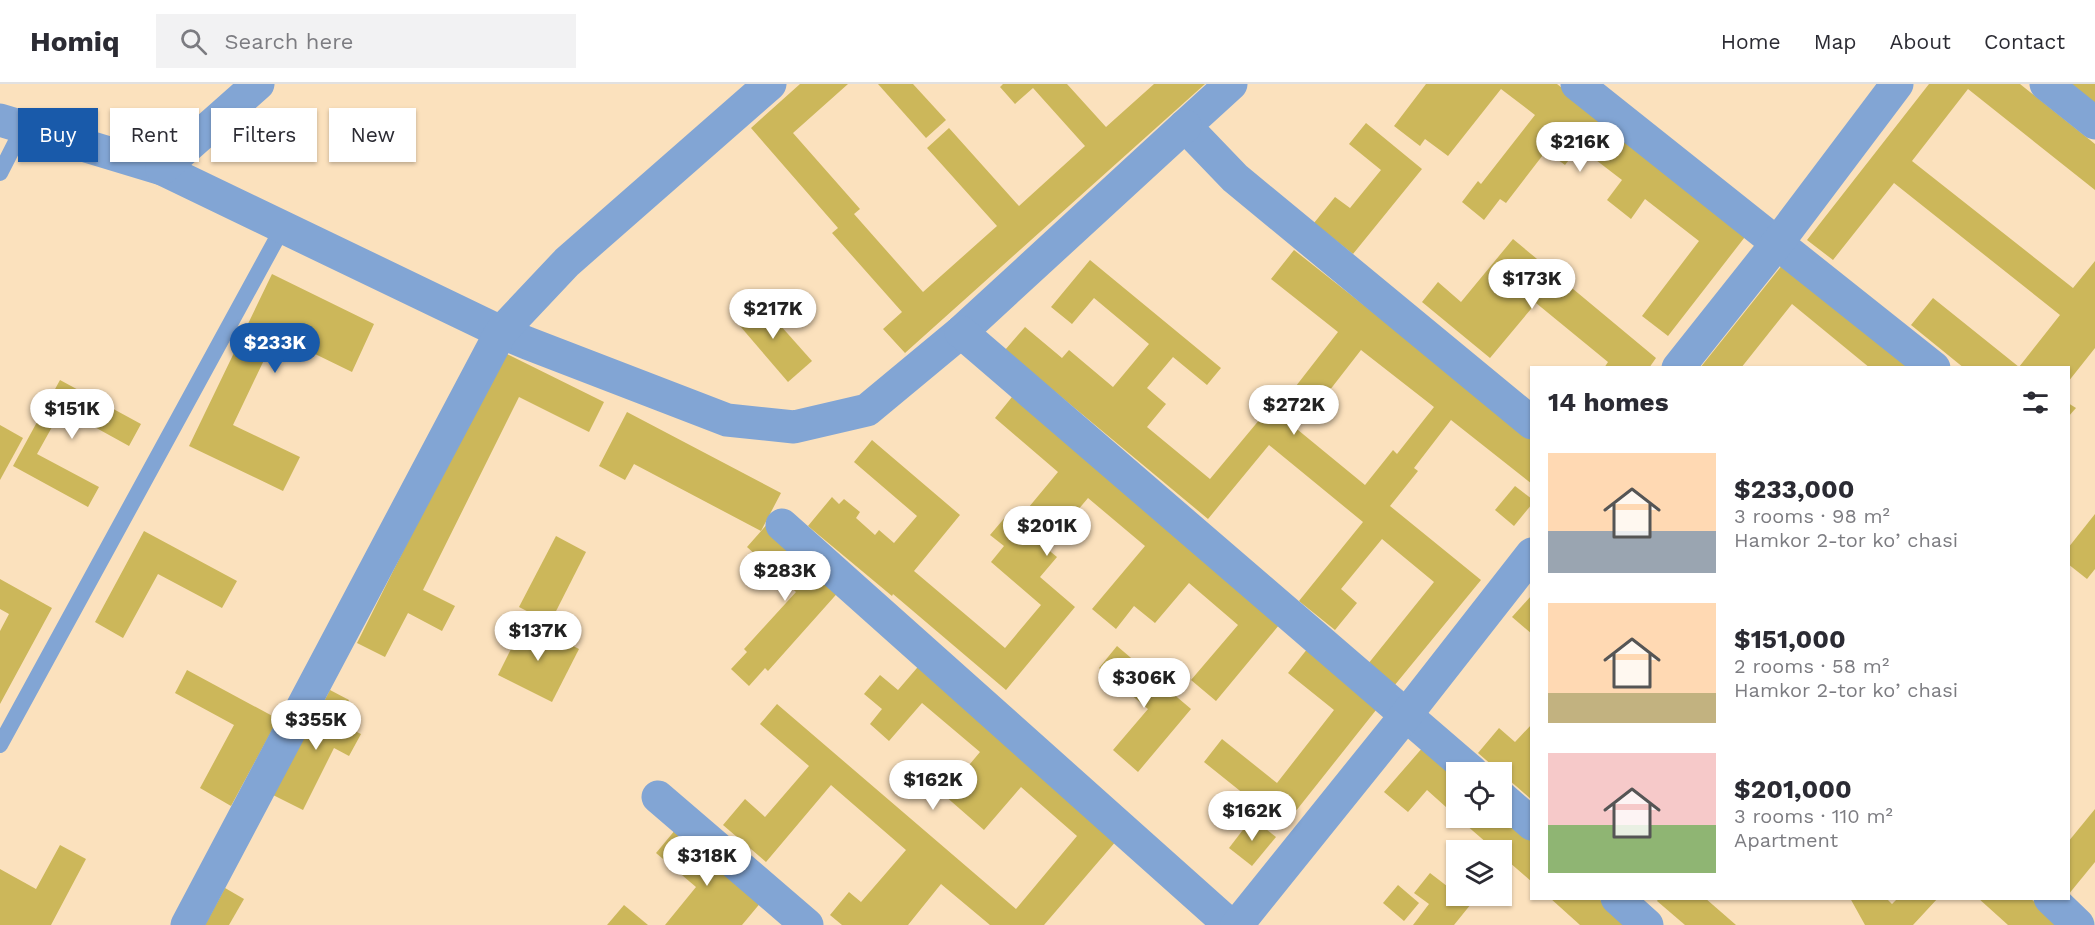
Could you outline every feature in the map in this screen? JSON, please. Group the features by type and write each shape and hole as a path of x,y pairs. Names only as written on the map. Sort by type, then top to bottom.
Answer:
{"street":[{"path":"162,169 258,84"},
{"path":"187,925 501,333 567,262 770,84"},
{"path":"12,124 162,169 501,333 727,420 794,427 867,410 961,332 1231,84"},
{"path":"1577,84 1932,366"},
{"path":"1680,366 1778,242 1897,84"},
{"path":"2046,84 2095,123"},
{"path":"1185,126 1235,178 1530,421"},
{"path":"961,332 1460,762"},
{"path":"782,525 1230,925"},
{"path":"1237,925 1530,557"},
{"path":"658,797 807,925"},
{"path":"1512,807 1530,822"},
{"path":"1619,900 1647,925"},
{"path":"2052,900 2078,925"}],"lane":[{"path":"0,173 12,124"},
{"path":"0,745 283,227"}],"building":[{"path":"800,84 848,84 793,133 860,209 854,214 923,292 997,226 927,148 949,128 1019,206 1085,146 1033,88 1015,104 1000,87 1003,84 1067,84 1106,127 1154,84 1205,84 905,353 883,329 902,312 832,233 838,228 751,128"},
{"path":"878,84 913,84 946,120 926,138"},
{"path":"1426,84 1557,84 1748,233 1668,336 1642,316 1699,241 1645,199 1631,219 1607,200 1622,180 1579,147 1565,165 1546,151 1506,203 1500,199 1484,220 1462,202 1478,181 1481,184 1535,115 1501,89 1448,156 1425,139 1420,146 1394,126"},
{"path":"1929,84 2020,84 2095,144 2095,190 1968,89 1912,161 2073,288 2095,261 2095,348 2070,379 2070,366 2020,366 2060,315 1894,183 1833,260 1807,240"},
{"path":"2070,84 2095,84 2095,103"},
{"path":"1366,123 1422,169 1353,254 1314,223 1335,197 1350,208 1381,170 1349,144"},
{"path":"1513,239 1656,358 1650,366 1605,366 1608,362 1536,303 1490,358 1422,302 1438,282 1461,302"},
{"path":"1294,250 1530,436 1530,482 1451,420 1414,468 1418,471 1390,506 1481,580 1394,686 1368,664 1434,582 1382,539 1341,589 1357,603 1335,630 1299,601 1363,522 1269,445 1208,519 1005,350 1025,327 1062,358 1069,350 1113,387 1149,344 1094,298 1072,324 1051,307 1090,260 1221,368 1207,385 1173,357 1147,388 1166,404 1147,427 1210,479 1270,407 1365,485 1393,450 1397,454 1434,407 1361,350 1312,413 1289,395 1338,332 1271,279"},
{"path":"1787,259 1918,366 1868,366 1792,304 1743,366 1702,366"},
{"path":"272,274 374,324 352,372 276,335 233,425 300,457 283,491 189,446"},
{"path":"1933,298 2018,366 1962,366 1911,325"},
{"path":"757,299 812,361 788,382 734,319"},
{"path":"503,352 604,402 589,432 519,397 423,590 455,606 442,631 408,613 385,657 357,643"},
{"path":"60,380 141,424 129,446 62,409 37,454 99,487 88,507 13,466"},
{"path":"1016,392 1284,619 1216,701 1191,680 1238,625 1189,583 1155,623 1134,606 1116,629 1092,609 1145,546 1088,498 1046,548 1057,557 1040,577 1075,607 1006,690 893,594 892,596 808,526 832,497 839,504 844,499 860,512 856,518 875,535 879,530 894,543 917,516 854,462 872,440 960,515 914,571 1005,648 1041,605 991,562 1004,546 990,535 1007,515 1031,536 1039,526 1024,513 1058,472 995,418"},
{"path":"2070,404 2076,408 2070,415"},
{"path":"627,412 781,493 761,531 634,464 625,480 599,466"},
{"path":"0,425 23,438 0,480"},
{"path":"1515,486 1530,497 1530,506 1514,526 1495,510"},
{"path":"2095,514 2095,569 2087,579 2070,566 2070,545"},
{"path":"769,522 842,588 768,671 765,668 749,686 731,669 747,652 744,649 796,592 747,547"},
{"path":"144,531 237,581 222,608 158,574 123,638 95,622"},
{"path":"556,536 586,552 550,623 519,607"},
{"path":"0,579 52,608 0,704 0,631 9,614 0,609"},
{"path":"1530,597 1530,632 1512,617"},
{"path":"525,621 579,649 552,702 498,675"},
{"path":"1117,646 1191,709 1138,772 1113,750 1148,709 1099,668"},
{"path":"1308,648 1380,705 1284,826 1204,762 1222,739 1277,783 1334,710 1288,673"},
{"path":"923,661 1123,833 1044,925 990,925 941,884 908,925 842,925 830,915 849,892 861,902 906,850 831,785 766,862 723,825 745,799 765,817 809,766 760,724 777,704 1016,909 1077,836 1021,787 984,830 944,795 980,752 922,703 889,741 870,724 882,709 864,694 880,675 898,690"},
{"path":"187,670 278,719 231,806 200,788 234,725 175,693"},
{"path":"330,690 349,700 338,723 361,734 349,756 334,748 303,810 273,795 316,711 318,713"},
{"path":"1530,726 1530,798 1512,783 1512,762 1488,762 1478,753 1499,728 1515,742"},
{"path":"1424,746 1446,765 1446,807 1427,790 1408,812 1384,792"},
{"path":"2095,809 2095,862 2070,893 2070,840"},
{"path":"1252,818 1276,837 1252,866 1229,848"},
{"path":"1512,825 1530,838 1530,880 1512,865 1512,840 1483,840 1470,828 1512,828"},
{"path":"676,829 762,901 742,925 665,925 696,887 656,853"},
{"path":"60,845 86,859 51,925 0,925 0,869 36,889"},
{"path":"1430,873 1446,885 1446,906 1469,906 1454,925 1413,925 1429,904 1414,893"},
{"path":"1398,885 1419,903 1404,921 1383,903"},
{"path":"225,888 244,899 229,925 205,925"},
{"path":"1552,900 1600,900 1628,925 1580,925"},
{"path":"1707,900 1736,925 1685,925 1657,901"},
{"path":"1851,900 1888,900 1892,904 1896,900 1936,900 1913,925 1865,925"},
{"path":"1980,900 2032,900 2060,925 2008,925"},
{"path":"624,905 648,925 607,925"}]}
